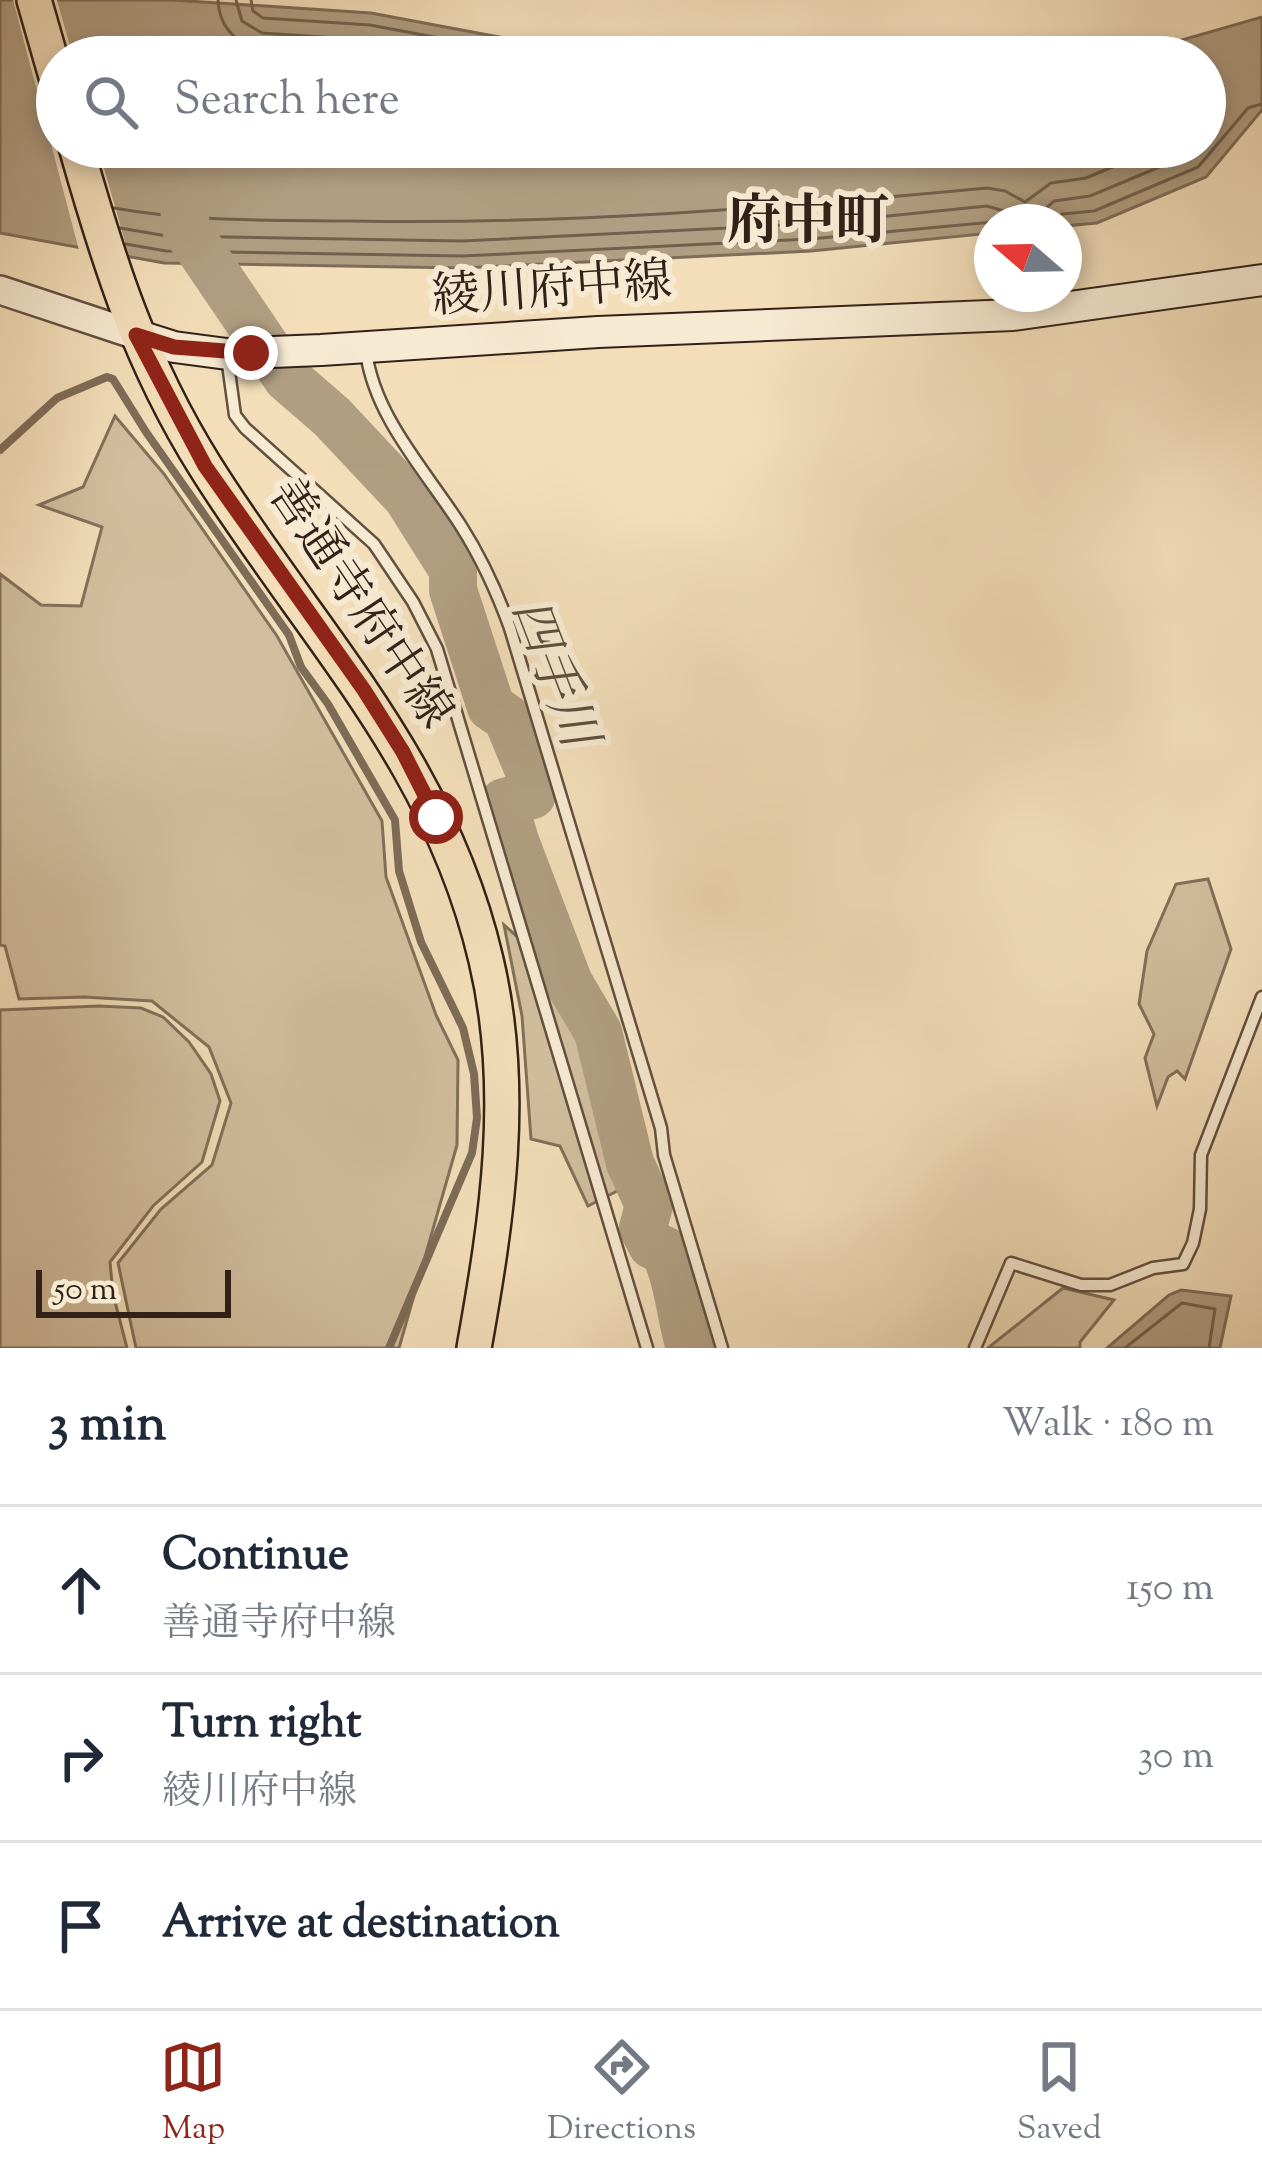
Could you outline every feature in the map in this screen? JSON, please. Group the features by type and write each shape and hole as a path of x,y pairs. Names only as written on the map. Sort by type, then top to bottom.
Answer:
{"main road":[{"path":"34,0 44,36"},
{"name":"善通寺府中線","path":"82,168 113,278 136,335 205,466 403,752 461,876 487,962 501,1053 497,1207 474,1348"},
{"name":"綾川府中線","path":"136,335 174,347 239,354 598,332 1013,315 1262,280"}],"street":[{"path":"0,290 136,335"}],"lane":[{"path":"366,347 370,379 399,435 493,581 510,628 661,1128 664,1155 722,1348"},
{"path":"239,354 236,415 244,428 374,544 413,602 437,650 647,1348"},
{"path":"975,1348 1011,1263 1081,1285 1110,1285 1153,1268 1184,1264 1200,1208 1201,1155 1262,997"}],"shaded area":[{"path":"115,416 164,474 277,636 382,821 386,877 436,1015 458,1060 457,1145 399,1348 136,1348 118,1263 161,1209 212,1165 231,1103 209,1047 152,1001 19,999 5,946 0,945 0,574 41,605 81,606 102,527 39,505 83,487"},
{"path":"1208,879 1231,949 1185,1079 1177,1071 1168,1077 1157,1106 1145,1058 1154,1034 1139,1004 1147,951 1176,884"},
{"path":"504,925 545,961 583,1050 621,1189 588,1206 560,1146 531,1139 522,1016"},
{"path":"141,1008 163,1017 189,1042 211,1074 220,1101 202,1162 153,1206 110,1262 127,1348 0,1348 0,1010"},
{"path":"1063,1288 1114,1300 1080,1348 988,1348"}],"water":[{"path":"0,0 172,0 371,13 493,36 36,36 36,168 1214,168 1206,177 1097,223 1082,224 1082,204 974,204 974,235 811,251 462,268 164,263 0,233"},
{"path":"1262,17 1262,110 1226,153 1226,36 1196,36"},
{"path":"1181,1290 1231,1296 1220,1348 1107,1348 1169,1295"}],"pier":[{"path":"13,0 57,0 67,36 36,36 36,87"},
{"path":"57,168 104,168 131,263 80,254"}],"waterway":[{"name":"四手川","path":"181,168 186,229 287,378 332,417 407,497 453,570 453,590 491,707 507,718 534,783 532,795 504,802 515,841 569,983 598,1032 630,1163 649,1205 643,1228 669,1262 690,1348"},
{"path":"0,450 57,398 107,377 113,379 289,635 301,667 328,704 395,820 399,871 421,942 463,1028 474,1074 477,1118 472,1153 389,1348"}],"district":[{"name":"府中町","path":"808,225"}],"route":[{"path":"251,353 174,347 136,335 205,466 364,690 436,817"}]}
